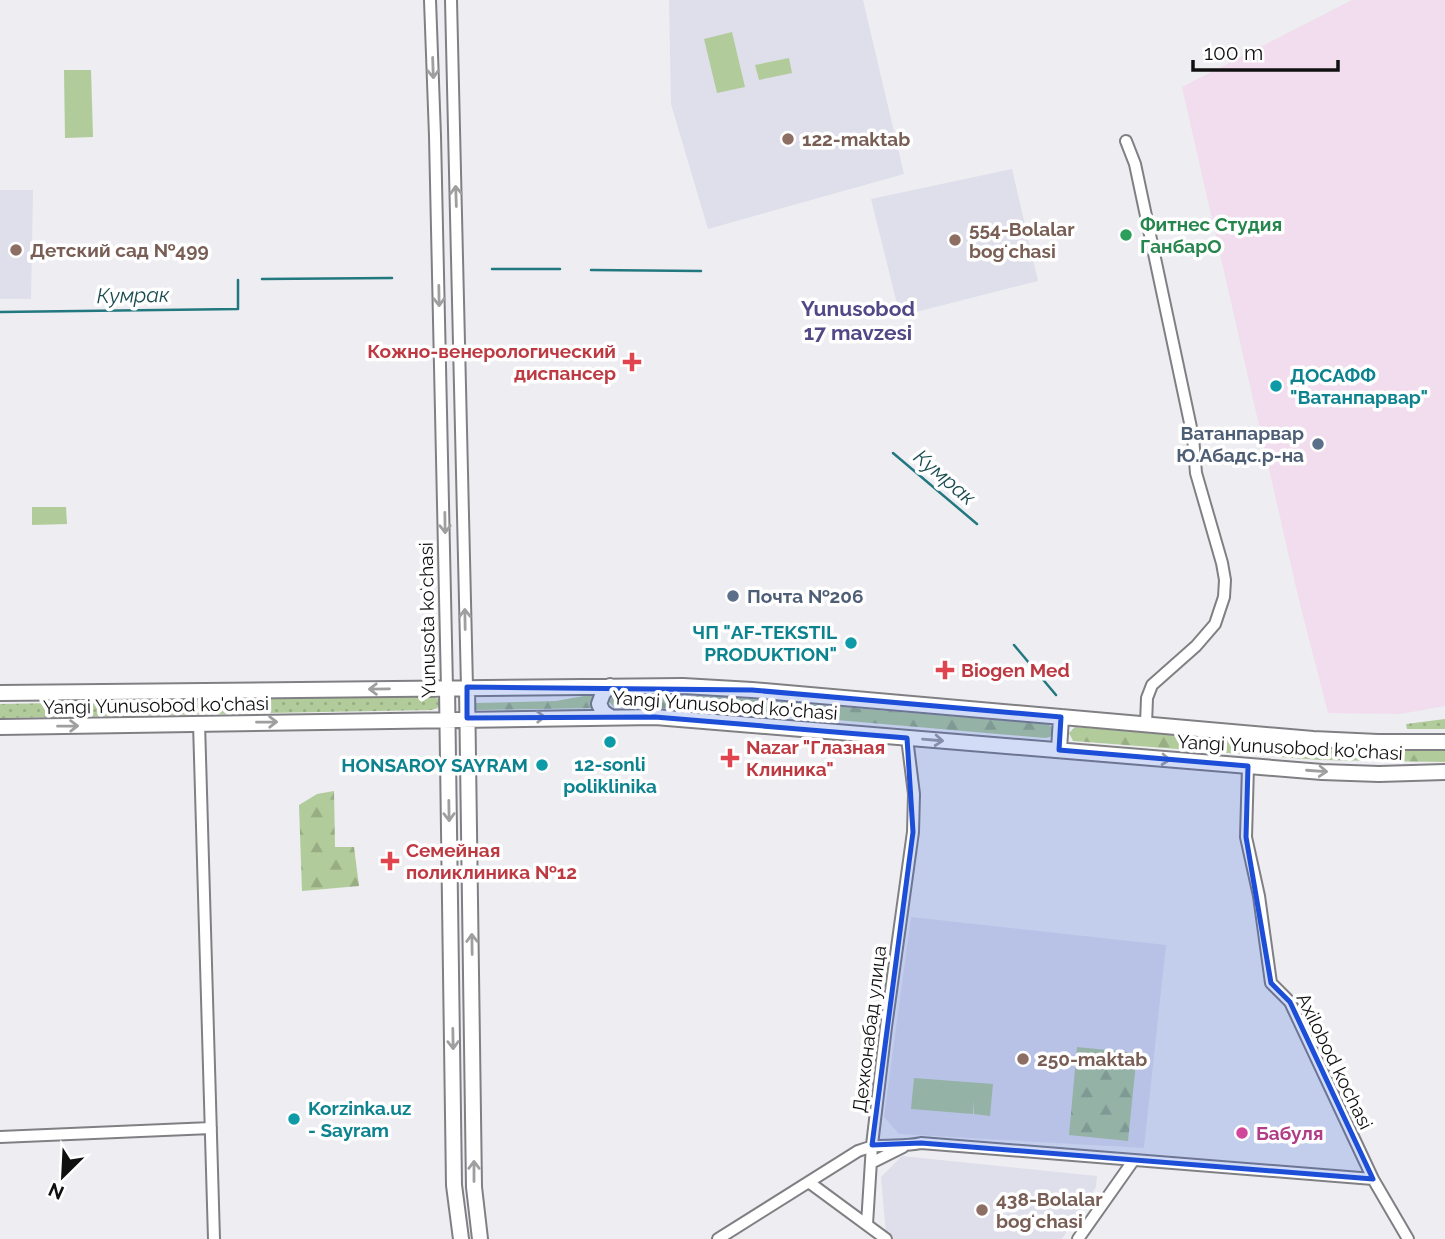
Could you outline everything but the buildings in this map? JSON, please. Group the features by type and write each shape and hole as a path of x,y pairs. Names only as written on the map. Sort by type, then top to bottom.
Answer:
{"main road":[{"name":"Yangi Yunusobod ko'chasi","path":"0,693 610,685 752,690 1313,739 1445,741"},
{"path":"609,716 599,705 603,693 610,685"},
{"name":"Yunusota koʻchasi","path":"467,687 474,1187 480,1239"},
{"name":"Yunusota koʻchasi","path":"447,688 454,1185 461,1239"},
{"name":"Yangi Yunusobod ko'chasi","path":"0,727 655,717 1248,766 1350,773 1445,772"},
{"path":"1059,750 1061,717"}],"street":[{"name":"Yunusota koʻchasi","path":"430,0 436,136 447,688"},
{"name":"Yunusota koʻchasi","path":"451,0 467,687"},
{"path":"1126,141 1135,164 1193,436 1196,473 1225,580 1220,612 1215,624 1196,646 1152,685 1147,698 1146,724"},
{"path":"199,723 214,1239"},
{"name":"Дехконабад улица","path":"867,1224 886,1027 913,832 914,794 907,738"},
{"name":"Axilobod kochasi","path":"1248,766 1246,837 1259,896 1270,983 1290,1002 1373,1179 1408,1239"},
{"path":"0,1137 211,1128"},
{"path":"718,1239 873,1144 905,1146 921,1143 1373,1179"},
{"path":"871,1163 905,1146"},
{"path":"1078,1239 1133,1161"},
{"path":"810,1183 886,1239"}],"highlighted area":[{"path":"467,687 752,690 1061,717 1059,750 1248,766 1246,837 1271,983 1290,1002 1373,1179 921,1143 872,1145 913,832 907,738 655,717 467,718"}],"shaded area":[{"name":"122-maktab","path":"669,0 863,0 904,174 708,229 671,104"},
{"path":"1352,0 1445,0 1445,706 1400,714 1328,713 1298,596 1182,87"},
{"name":"554-Bolalar bogʻchasi","path":"1012,169 1038,281 900,316 871,199"},
{"name":"Детский сад №499","path":"0,190 33,190 31,299 0,299"},
{"name":"250-maktab","path":"911,917 1166,945 1144,1148 899,1134 884,1117"},
{"name":"438-Bolalar bogʻchasi","path":"902,1156 1097,1176 1096,1187 1062,1239 893,1239 886,1234 881,1177"}],"green space":[{"path":"732,32 745,87 717,93 704,39"},
{"path":"789,58 792,73 759,80 755,65"},
{"path":"64,70 91,70 93,137 65,138"},
{"path":"32,507 66,507 67,524 32,525"},
{"path":"613,693 724,697 1046,724 1051,726 1053,732 1050,737 1045,738 723,710 614,707 608,701"},
{"path":"595,694 595,708 476,710 476,703 556,701"},
{"path":"431,696 444,701 445,705 432,710 0,718 0,704"},
{"path":"1445,719 1445,729 1407,729 1406,724"},
{"path":"1075,727 1354,750 1445,750 1445,762 1320,760 1073,741 1069,733"},
{"path":"334,791 335,847 354,847 359,886 302,891 299,805 317,794"},
{"path":"1077,1047 1137,1053 1128,1141 1069,1135"},
{"path":"914,1078 993,1084 990,1116 974,1114 974,1100 973,1114 911,1109"}],"waterway":[{"name":"Кумрак","path":"492,269 560,269"},
{"name":"Кумрак","path":"591,270 701,271"},
{"name":"Кумрак","path":"262,279 392,278"},
{"name":"Кумрак","path":"0,312 238,309 238,280"},
{"name":"Кумрак","path":"893,453 977,524"},
{"name":"Кумрак","path":"1014,645 1056,695"}],"place":[{"name":"122-maktab","path":"788,139"},
{"name":"Фитнес Студия ГанбарО","path":"1126,235"},
{"name":"554-Bolalar bogʻchasi","path":"955,240"},
{"name":"Детский сад №499","path":"16,250"},
{"name":"Кожно-венерологический диспансер","path":"632,362"},
{"name":"ДОСАФФ \"Ватанпарвар\"","path":"1276,386"},
{"name":"Ватанпарвар Ю.Абадс.р-на","path":"1318,444"},
{"name":"Почта №206","path":"733,596"},
{"name":"ЧП \"AF-TEKSTIL PRODUKTION\"","path":"851,643"},
{"name":"Biogen Med","path":"945,670"},
{"name":"12-sonli poliklinika","path":"610,742"},
{"name":"Nazar \"Глазная Клиника\"","path":"730,758"},
{"name":"HONSAROY SAYRAM","path":"542,765"},
{"name":"Семейная поликлиника №12","path":"390,861"},
{"name":"250-maktab","path":"1023,1059"},
{"name":"Korzinka.uz - Sayram","path":"294,1119"},
{"name":"Бабуля","path":"1242,1133"},
{"name":"438-Bolalar bogʻchasi","path":"982,1210"}],"district":[{"name":"Yunusobod 17 mavzesi","path":"858,320"}]}
